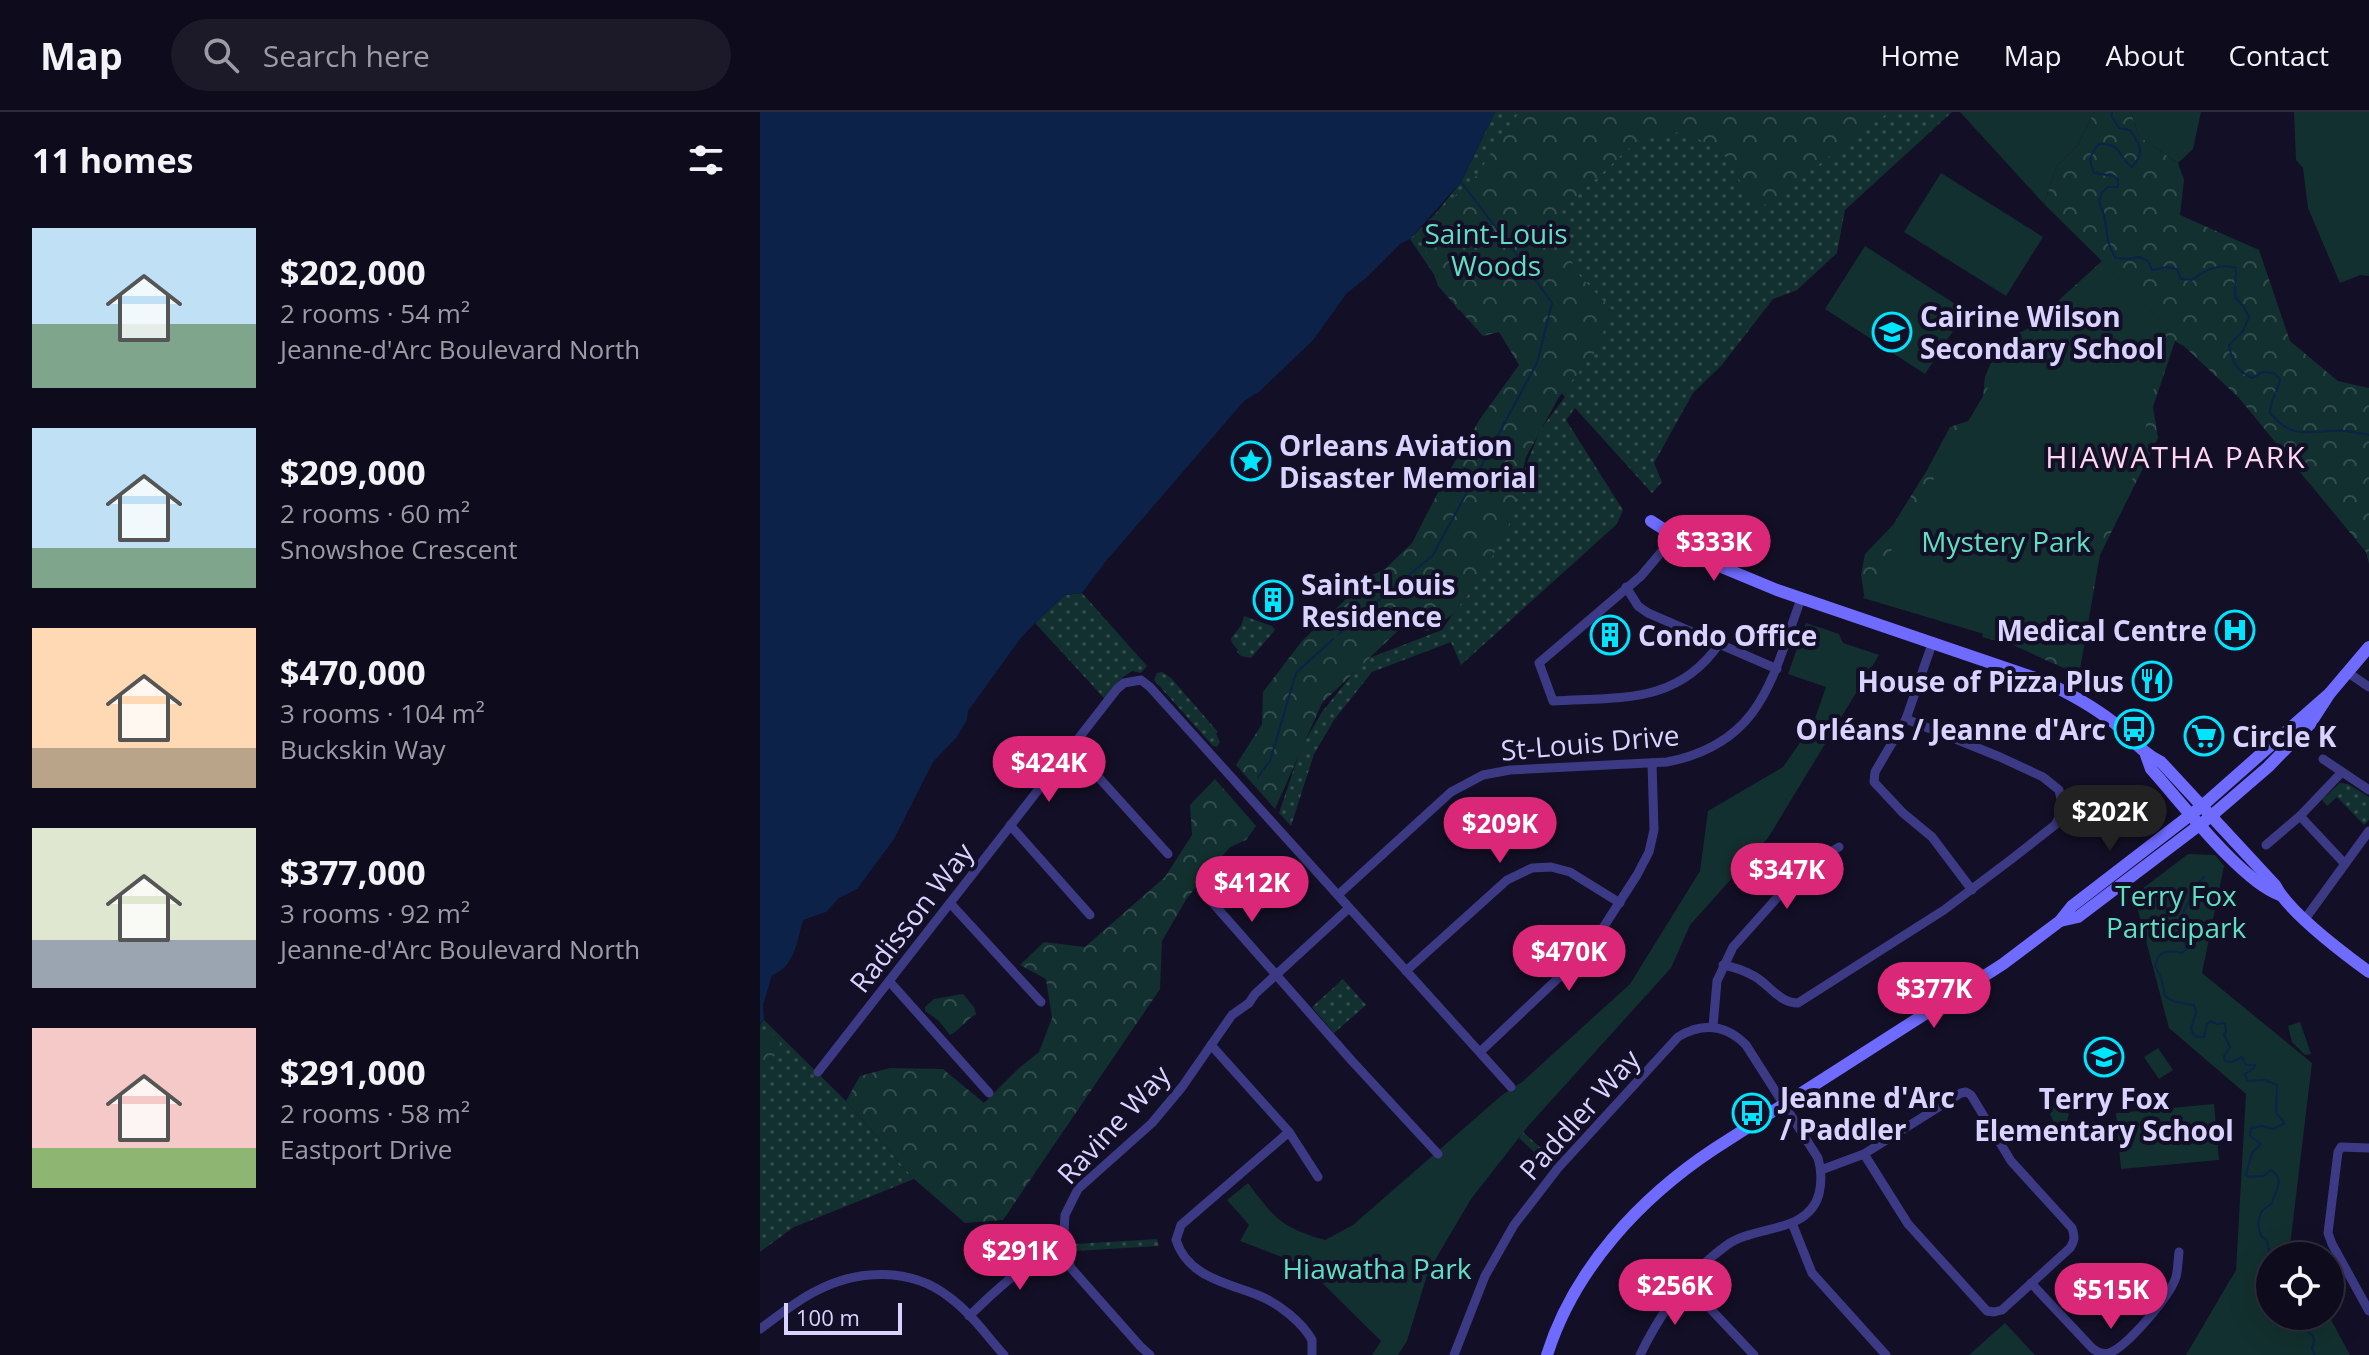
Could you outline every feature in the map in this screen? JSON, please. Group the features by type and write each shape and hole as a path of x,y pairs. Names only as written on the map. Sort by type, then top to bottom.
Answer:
{"main road":[{"path":"1651,521 1724,568 1801,599 2041,680 2068,693 2115,723 2146,755 2151,769 2200,816 2248,874 2269,891 2280,895 2341,952 2369,972"},
{"path":"1547,1355 1559,1320 1584,1278 1634,1213 1687,1167 2003,964 2060,921 2078,917 2200,816 2330,693 2369,647"}],"street":[{"path":"1674,537 1641,576 1539,663 1553,701 1649,694 1676,685 1691,675 1719,644"},
{"path":"1626,587 1638,606 1648,613 1777,669"},
{"name":"St-Louis Drive","path":"1338,895 1451,792 1474,778 1501,770 1652,763 1690,756 1723,740 1762,701 1777,669 1801,599"},
{"path":"1932,644 1906,719 1875,772 1874,782 1903,813 1932,837 1972,890"},
{"path":"2347,672 2369,687"},
{"name":"Radisson Way","path":"818,1072 1124,683 1141,680 1150,687 1338,895"},
{"path":"1723,965 1755,977 1789,1003 1798,1003 1972,890 2055,825 2063,808 2059,790 2043,777 1906,719"},
{"path":"1072,748 1168,854"},
{"path":"2323,759 2369,790"},
{"path":"1480,1052 1578,962 1597,940 1620,903 1652,841 1652,763"},
{"path":"2266,845 2300,816 2342,772"},
{"path":"2300,816 2345,864"},
{"path":"1010,825 1090,915"},
{"path":"2305,919 2369,831"},
{"path":"1640,1355 1666,1310 1714,1256 1735,1241 1803,1218 1815,1203 1822,1179 1818,1158 1746,1045 1731,1033 1713,1027 1717,981 1733,947 1802,870 1839,847"},
{"path":"1406,971 1507,880 1532,868 1551,867 1570,872 1620,903"},
{"path":"1204,893 1438,1154"},
{"path":"1338,895 1511,1087"},
{"path":"950,903 1041,1002"},
{"name":"Ravine Way","path":"1064,1252 1063,1222 1072,1198 1085,1182 1152,1123 1173,1099 1232,1015 1249,1003 1349,908"},
{"path":"889,981 989,1093"},
{"name":"Paddler Way","path":"1454,1355 1485,1276 1534,1197 1678,1037 1696,1028 1713,1027"},
{"path":"1211,1045 1289,1132 1318,1177"},
{"path":"1821,1170 1864,1154 1966,1092 1971,1095 2011,1161 2072,1228 2075,1236 2070,1248 2002,1310 1987,1311 1908,1224 1864,1154"},
{"path":"1289,1132 1181,1225 1176,1240 1184,1254 1204,1275 1264,1298 1291,1317 1312,1340 1312,1355"},
{"path":"2369,1148 2347,1146 2341,1147 2338,1152 2328,1233 2369,1311"},
{"path":"1792,1223 1812,1273 1886,1355"},
{"path":"969,1316 1021,1270 1041,1258 1064,1252 1081,1281 1150,1355"},
{"path":"2031,1283 2092,1348 2106,1354 2154,1314 2176,1278 2179,1252"},
{"path":"760,1329 820,1288 874,1274 894,1274 929,1283 947,1294 1004,1355"},
{"path":"1687,1284 1754,1355"}],"green space":[{"path":"1495,112 1952,112 1845,210 1837,253 1797,290 1773,299 1721,366 1693,393 1654,463 1662,482 1652,493 1575,408 1566,420 1623,510 1617,524 1461,665 1451,642 1372,672 1334,720 1314,754 1291,826 1279,813 1301,748 1322,712 1364,660 1442,630 1487,564 1540,430 1565,397 1488,310 1458,310 1410,239 1461,182"},
{"name":"Saint-Louis Woods","path":"1520,112 1889,112 1758,210 1724,155 1686,131 1639,139 1560,212 1565,249 1579,275 1612,310 1595,352 1559,397 1526,457 1512,518 1481,579 1452,615 1428,631 1403,626 1322,703 1275,809 1236,765 1262,724 1263,692 1302,641 1370,576 1385,569 1412,543 1480,419 1519,365 1499,332 1483,336 1438,286 1419,230 1478,174"},
{"path":"1960,112 2094,112 2078,145 2056,167 2044,204"},
{"path":"2094,112 2131,112 2139,136 2178,163 2184,180 2180,215 2259,250 2290,341 2338,381 2369,388 2369,564 2366,552 2239,398 2175,341 2153,407 2158,438 2100,555 2079,675 2013,645 1982,637 2006,546 1914,611 1864,595 1861,574 1865,554 1893,525 1950,427 1974,419 1982,406 1985,377 1999,343 2027,329 2102,261 2044,204 2056,167 2078,145"},
{"path":"2131,112 2201,112 2193,149 2178,163 2139,136"},
{"path":"2294,112 2369,112 2369,276 2360,275 2340,283 2308,208 2303,168 2296,160"},
{"path":"1941,173 2043,237 2006,296 1904,232"},
{"path":"1865,246 1966,311 1925,374 1825,309"},
{"name":"Mystery Park","path":"2102,261 2167,327 2136,472 2106,526 2076,667 2034,649 1863,598 1992,381"},
{"path":"1082,593 1147,666 1141,673 1132,671 1122,678 1105,699 1035,623 1065,595"},
{"path":"1244,616 1272,626 1275,630 1251,658 1237,652 1231,638 1241,626"},
{"name":"Hiawatha Park","path":"1806,623 1839,634 1843,643 1879,655 1768,838 1690,925 1671,968 1529,1125 1471,1199 1428,1272 1407,1341 1398,1355 1372,1355 1381,1341 1305,1266 1240,1241 1249,1225 1227,1200 1248,1183 1280,1220 1298,1231 1325,1240 1353,1225 1502,1095 1522,1082 1630,984 1700,871 1708,811 1783,767 1813,724 1826,687 1788,674"},
{"path":"1162,672 1171,678 1218,732 1220,742 1217,747 1154,680 1157,673"},
{"path":"1215,779 1256,826 1246,840 1230,847 1187,898 1162,941 1160,989 1003,1220 965,1223 914,1179 846,1101 860,1076 890,1068 943,1069 984,1103 1039,1052 1052,1018 1046,979 1020,965 1044,942 1085,947 1165,877 1192,835 1190,805"},
{"path":"2340,783 2348,784 2369,797 2369,820 2364,825 2337,797 2327,806 2322,800"},
{"path":"2074,808 2137,824 2129,830 2072,816"},
{"name":"Terry Fox Participark","path":"2188,854 2215,855 2224,866 2202,973 2312,1063 2290,1242 2256,1242 2256,1330 2337,1330 2350,1355 2186,1355 2236,1270 2246,1094 2169,1028 2134,895"},
{"path":"1343,979 1366,1005 1334,1033 1312,1007"},
{"path":"963,994 976,1014 950,1035 939,1021 925,1011 925,1007 934,999"},
{"path":"764,1020 846,1101 914,1179 794,1227 760,1252 760,1025"},
{"path":"2300,1022 2311,1054 2305,1055 2292,1042 2288,1026"},
{"path":"770,1033 780,1044 776,1054 760,1071 760,1037"},
{"path":"2158,1048 2173,1070 2159,1079 2144,1057"},
{"path":"2214,1104 2219,1160 2121,1169 2116,1113"},
{"path":"2059,1106 2069,1114 2062,1127 2055,1125 2050,1114 2053,1107"},
{"path":"1523,1132 1552,1158 1547,1164 1519,1138"},
{"path":"1157,1239 1159,1246 1075,1251 1074,1244"},
{"path":"2005,1323 2035,1355 1969,1355"}],"water":[{"path":"760,112 1495,112 1461,182 1410,239 1400,244 1347,293 1313,340 1260,391 1244,401 1082,593 1065,595 1020,639 968,711 967,720 956,738 933,762 894,839 857,889 839,898 826,912 803,920 790,960 772,975 763,1005 764,1020 760,1024"}],"waterway":[{"path":"2112,112 2119,128 2130,130 2139,144 2140,153 2132,167 2116,148 2107,144 2099,144 2091,157 2094,173 2114,176 2118,180 2118,187 2108,187 2102,192 2099,202 2111,250 2116,258 2139,257 2148,261 2152,270 2177,269 2181,279 2192,280 2212,268 2236,268 2235,297 2249,317 2243,331 2229,345 2230,351 2236,365 2252,378 2263,372 2274,373 2280,379 2270,413 2284,426 2296,431 2369,435"},
{"path":"1339,634 1433,555 1537,363 1552,303 1461,182"},
{"path":"1258,777 1270,761 1296,673 1333,639"},
{"path":"2204,877 2193,888 2184,910 2182,919 2186,950 2182,953 2164,952 2158,957 2155,967 2167,997 2194,1005 2193,1034 2204,1037 2210,1021 2225,1023 2224,1035 2230,1047 2224,1056 2225,1061 2232,1062 2242,1057 2246,1065 2255,1065 2245,1074 2247,1081 2265,1080 2277,1085 2276,1113 2285,1123 2273,1129 2262,1126 2251,1128 2250,1136 2261,1144 2252,1153 2246,1174 2248,1177 2263,1176 2271,1170 2279,1179 2272,1203 2259,1217 2261,1236 2267,1242"},
{"path":"2306,1330 2313,1337 2315,1355"}],"place":[{"name":"Cairine Wilson Secondary School","path":"1892,332"},
{"name":"Orleans Aviation Disaster Memorial","path":"1251,461"},
{"name":"Saint-Louis Residence","path":"1273,600"},
{"name":"Medical Centre","path":"2235,630"},
{"name":"Condo Office","path":"1610,635"},
{"name":"House of Pizza Plus","path":"2152,681"},
{"name":"Orléans / Jeanne d'Arc","path":"2134,729"},
{"name":"Circle K","path":"2204,736"},
{"name":"Terry Fox Elementary School","path":"2104,1057"},
{"name":"Jeanne d'Arc / Paddler","path":"1752,1113"}],"district":[{"name":"HIAWATHA PARK","path":"2176,456"}]}
